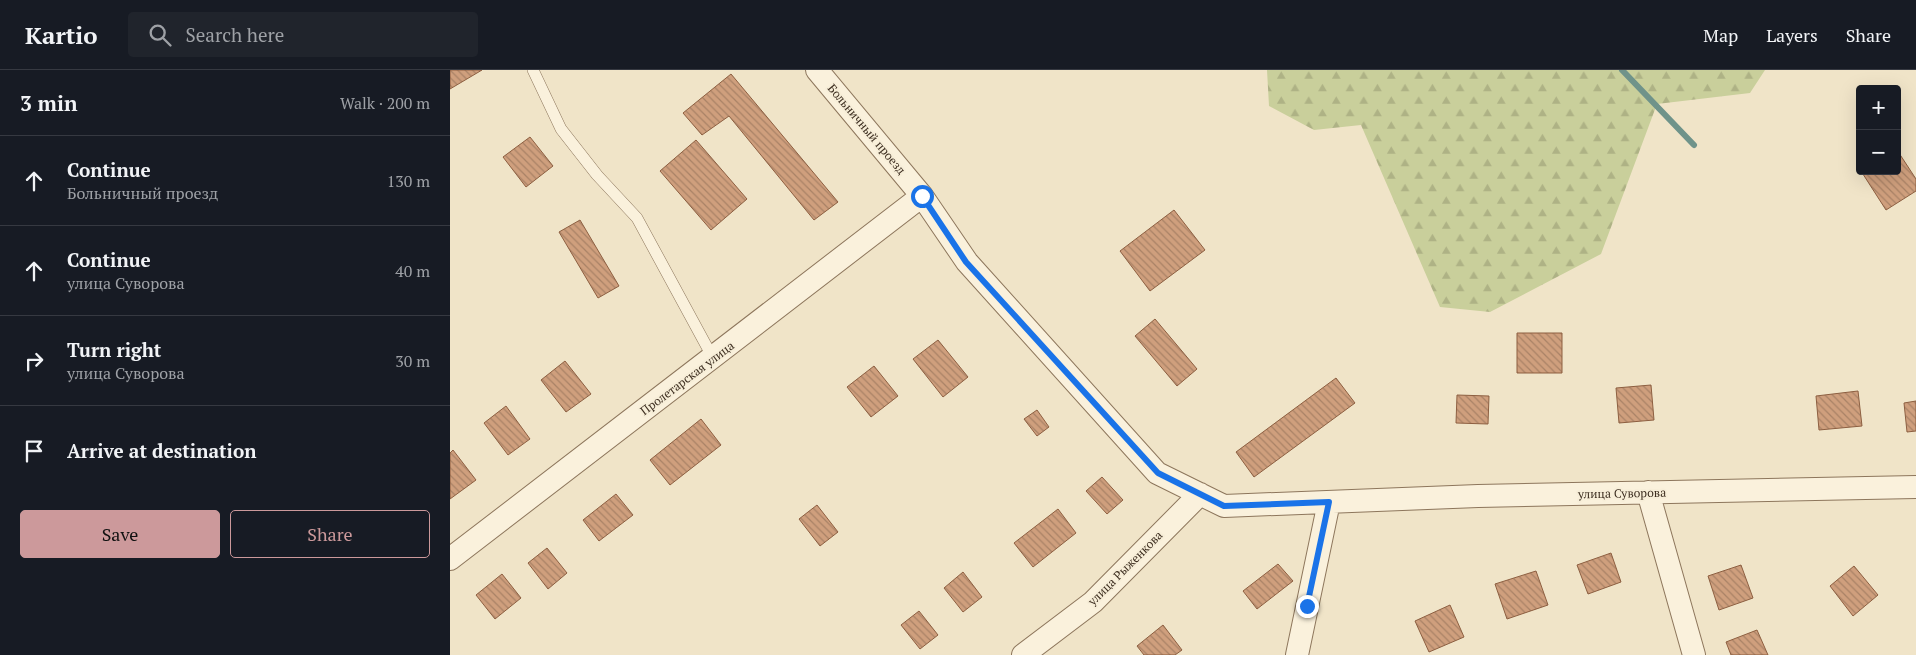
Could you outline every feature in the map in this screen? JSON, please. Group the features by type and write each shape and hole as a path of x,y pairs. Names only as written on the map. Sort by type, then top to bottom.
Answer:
{"street":[{"name":"Больничный проезд","path":"817,70 922,196 966,262 1158,473 1200,494"},
{"name":"Пролетарская улица","path":"450,559 922,196"},
{"name":"улица Суворова","path":"1200,494 1224,506 1478,496 1916,487"},
{"path":"1648,492 1694,655"},
{"name":"улица Рыженкова","path":"1022,655 1093,602 1200,494"},
{"path":"1297,655 1329,502"}],"lane":[{"path":"533,70 561,129 596,175 637,218 713,358"}],"green space":[{"path":"1267,70 1765,70 1750,93 1657,104 1601,254 1490,312 1440,307 1361,125 1314,130 1269,106"}],"building":[{"path":"450,70 482,70 450,89"},
{"path":"731,74 838,202 814,220 729,116 702,135 683,113"},
{"path":"530,137 553,166 526,187 503,157"},
{"path":"696,140 747,199 711,230 660,171"},
{"path":"1901,156 1916,179 1916,191 1886,210 1864,175 1901,175"},
{"path":"1174,210 1205,250 1150,291 1120,251"},
{"path":"580,220 619,286 598,298 559,232"},
{"path":"1155,319 1197,369 1177,386 1135,336"},
{"path":"1517,333 1562,333 1562,373 1517,373"},
{"path":"938,340 968,377 943,397 913,359"},
{"path":"565,361 591,394 566,412 541,380"},
{"path":"874,366 898,396 871,417 847,387"},
{"path":"1336,378 1355,403 1254,477 1236,452"},
{"path":"1651,385 1654,420 1619,423 1616,388"},
{"path":"1858,391 1862,426 1819,430 1816,396"},
{"path":"1457,395 1489,396 1488,424 1456,423"},
{"path":"1916,401 1916,431 1907,432 1904,403"},
{"path":"506,406 530,439 508,455 484,423"},
{"path":"1037,410 1049,427 1037,436 1024,419"},
{"path":"701,419 721,445 670,485 650,460"},
{"path":"453,450 476,480 450,499 450,453"},
{"path":"1102,477 1123,500 1107,514 1086,491"},
{"path":"616,494 633,515 599,541 583,520"},
{"path":"817,505 838,532 820,546 799,519"},
{"path":"1058,509 1076,533 1033,567 1014,543"},
{"path":"547,548 567,573 548,589 528,563"},
{"path":"1611,553 1621,582 1588,594 1577,565"},
{"path":"1278,564 1293,581 1257,609 1243,591"},
{"path":"1741,565 1753,598 1719,610 1708,576"},
{"path":"1854,566 1878,595 1853,616 1830,586"},
{"path":"1536,571 1548,605 1507,619 1495,584"},
{"path":"963,572 982,597 963,612 944,588"},
{"path":"502,574 521,598 495,619 476,595"},
{"path":"1450,605 1464,637 1429,652 1415,621"},
{"path":"919,611 938,635 920,649 901,625"},
{"path":"1163,625 1182,650 1175,655 1144,655 1137,646"},
{"path":"1757,630 1768,655 1731,655 1726,642"}],"waterway":[{"path":"1622,70 1694,145"}],"route":[{"path":"922,196 966,262 1158,473 1224,506 1329,502 1307,606"}]}
